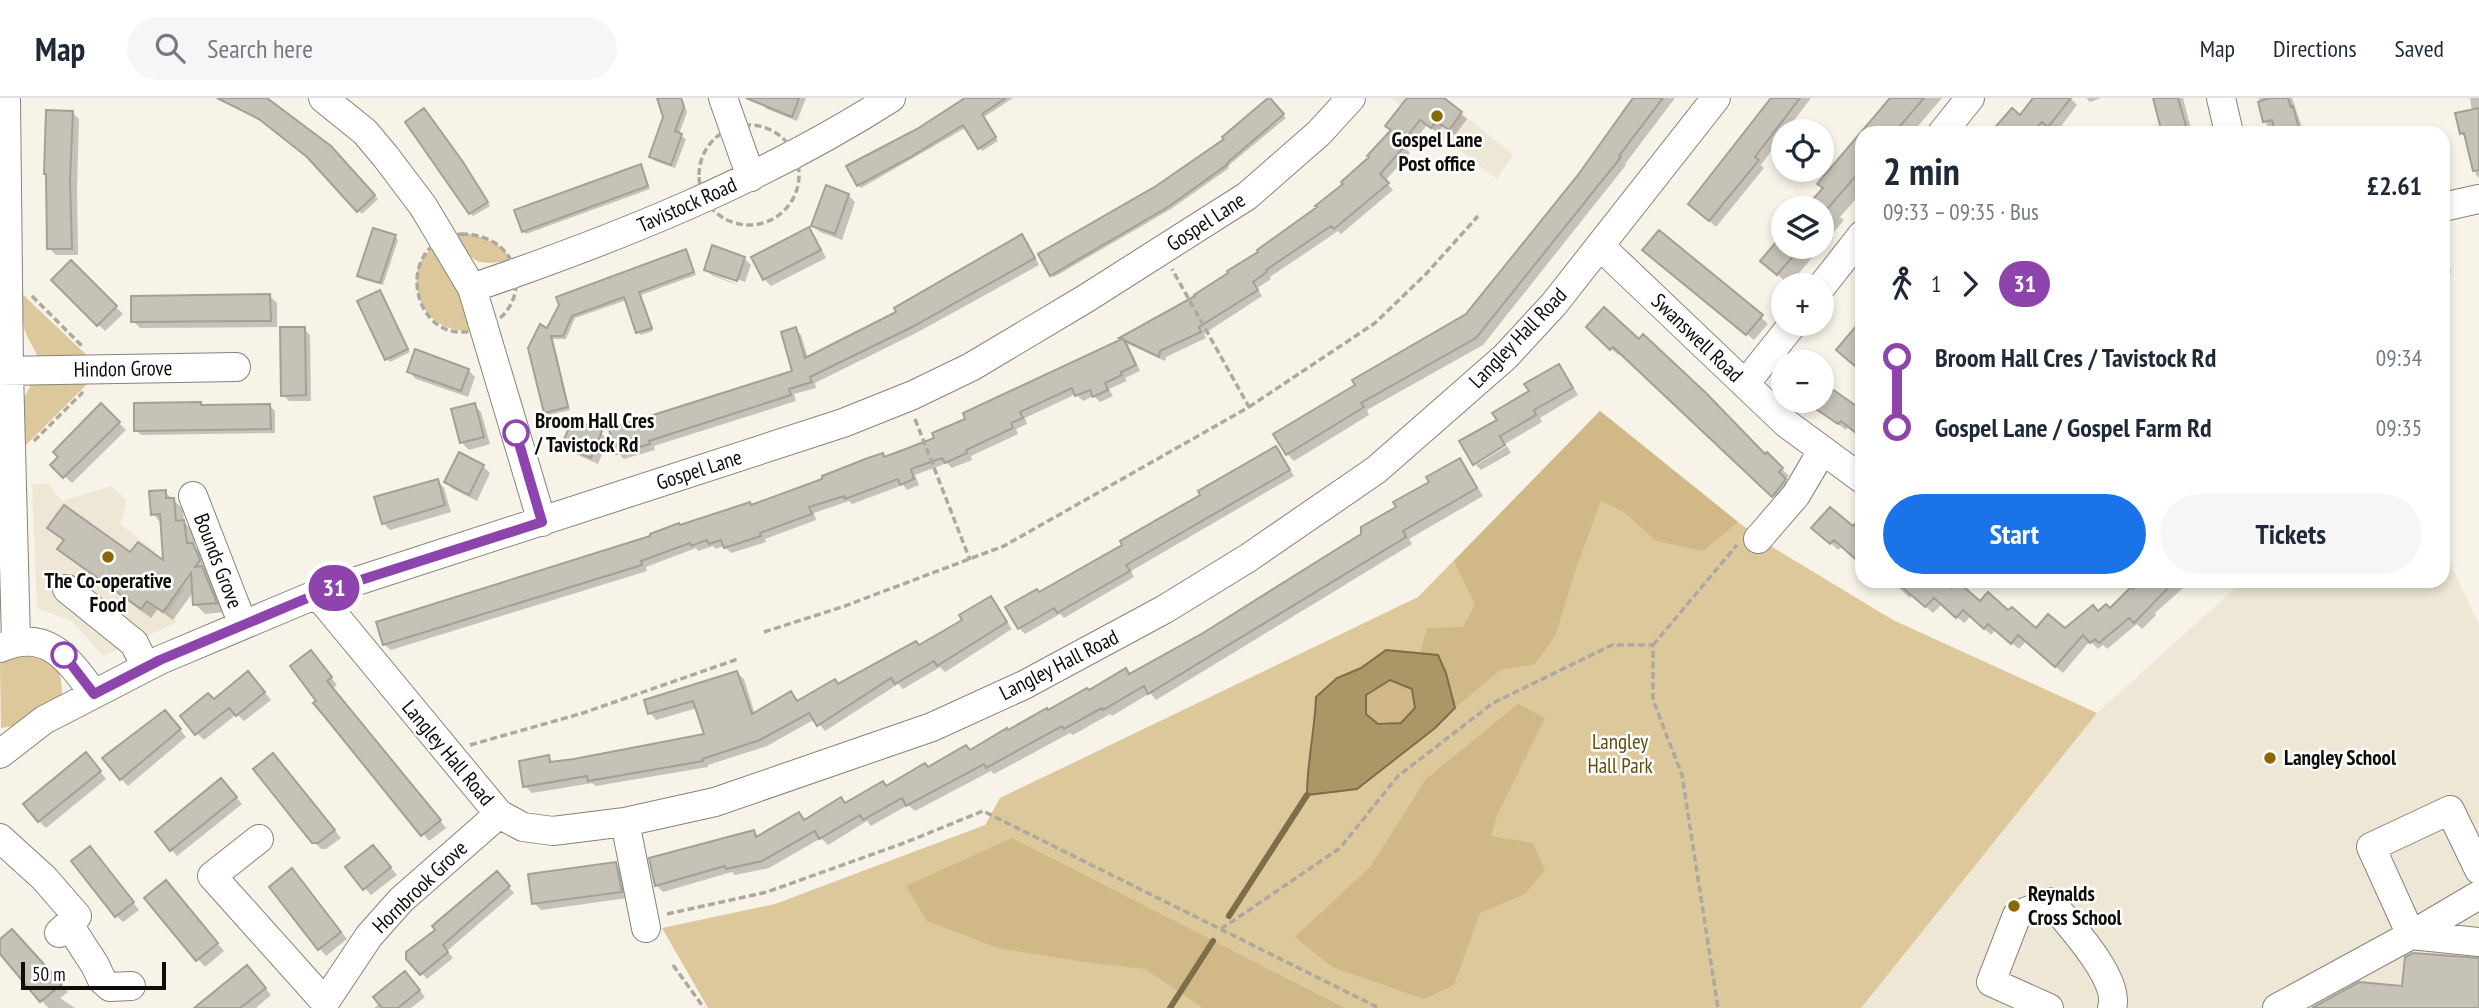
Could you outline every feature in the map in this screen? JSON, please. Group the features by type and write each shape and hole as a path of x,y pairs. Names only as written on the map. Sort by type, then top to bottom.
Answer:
{"street":[{"path":"6,98 8,644 52,647 69,662 94,694"},
{"path":"323,98 365,132 386,157 429,216 472,288 542,522"},
{"path":"723,98 751,177"},
{"name":"Tavistock Road","path":"472,288 617,237 751,177 795,155 891,98"},
{"name":"Gospel Lane","path":"0,754 44,720 146,667 317,594 830,427 906,397 971,367 1247,197 1319,133 1351,98"},
{"name":"Langley Hall Road","path":"317,594 499,814 523,828 553,831 625,822 715,802 932,727 1024,685 1165,609 1248,558 1376,470 1505,357 1554,304 1716,98"},
{"path":"1948,126 1970,98"},
{"path":"2221,98 2227,126"},
{"path":"2450,205 2479,199"},
{"path":"1832,273 1855,244"},
{"name":"Swanswell Road","path":"1600,246 1787,424 1855,474"},
{"path":"1745,384 1783,336"},
{"name":"Hindon Grove","path":"5,371 236,367"},
{"path":"1758,539 1796,495 1822,451"},
{"name":"Bounds Grove","path":"193,496 243,625"},
{"path":"67,589 134,643 146,667"},
{"path":"2410,935 2371,847 2450,810 2479,870"},
{"name":"Hornbrook Grove","path":"258,839 212,876 322,1005 369,936 401,900 499,814"},
{"path":"625,822 645,923"},
{"path":"0,838 44,878 77,916 64,929 95,964 102,980 110,987 131,986"},
{"path":"2280,1007 2479,895"},
{"path":"2049,1008 1991,982 2017,915 2051,902 2098,961 2115,1000 2112,1008"},
{"path":"2410,935 2479,942"}],"path":[{"path":"764,632 842,607 1004,546 1249,407 1375,323 1426,274 1478,216"},
{"path":"1161,251 1249,407"},
{"path":"906,397 970,560"},
{"path":"1718,1008 1682,775 1653,701 1653,645 1738,544 1758,539"},
{"path":"1221,929 1340,848 1398,776 1493,703 1612,645 1653,645"},
{"path":"448,752 583,713 738,659"},
{"path":"645,923 767,892 904,843 983,811 1379,1008"},
{"path":"673,965 704,1008"}],"shaded area":[{"path":"1391,98 1444,98 1513,155 1497,179"},
{"path":"1600,411 1738,522 1703,551 1656,541 1624,512 1601,501 1555,636 1535,664 1500,670 1455,708 1446,673 1420,653 1427,628 1463,627 1475,605 1454,561"},
{"path":"48,483 62,501 111,486 127,500 120,524 155,551 147,561 185,589 168,612 178,622 103,656 72,621 37,608 32,485"},
{"name":"Langley School","path":"2450,563 2479,625 2479,1008 1861,1008 2097,713 2235,588 2450,588"},
{"path":"1386,650 1438,655 1446,673 1455,708 1435,728 1357,789 1307,795 1316,697 1337,678 1361,668","holes":["1390,680 1412,689 1415,708 1401,723 1378,724 1366,714 1366,695"]},
{"path":"1391,680 1412,689 1416,708 1401,723 1378,724 1366,714 1366,695"},
{"path":"1518,704 1545,718 1498,813 1491,836 1533,843 1545,870 1525,894 1480,913 1454,985 1424,999 1332,967 1295,937 1370,867 1426,779"},
{"path":"1012,838 1345,1008 1203,1008 1145,969 998,948 927,921 906,886"}],"green space":[{"path":"471,234 499,246 511,260 490,263 477,261 455,235"},
{"path":"440,241 476,330 455,329 437,322 419,299 419,264"},
{"path":"18,290 96,364 40,361 25,332"},
{"path":"94,377 25,446 23,399 31,385 39,379"},
{"name":"Langley Hall Park","path":"1600,411 1774,548 1893,620 2097,713 1861,1008 708,1008 662,928 775,904 985,825 1000,798 1418,597"},
{"path":"29,655 55,668 60,678 62,695 14,726 1,728 0,664 5,659"}],"building":[{"path":"217,98 267,98 331,146 375,195 357,212 307,157 259,119"},
{"path":"657,98 681,98 684,107 675,131 682,134 671,165 649,157 663,117"},
{"path":"746,98 799,98 792,117"},
{"path":"965,98 1006,98 982,114 996,137 978,149 963,125 857,186 846,166 917,129"},
{"path":"1268,98 1284,114 1228,164 1168,207 1050,276 1038,254 1156,186 1224,139 1222,137"},
{"path":"1407,98 1444,98 1462,112 1449,130 1436,121 1431,128 1420,120 1402,143 1405,146 1380,174 1389,183 1334,229 1331,226 1266,270 1267,272 1253,282 1258,290 1199,327 1201,332 1160,351 1159,357 1124,340 1136,365 1105,383 1108,390 1093,397 1090,390 1075,396 1072,388 1020,412 1023,418 1011,423 1013,428 966,450 967,453 945,463 942,458 911,469 914,479 900,485 898,479 845,499 844,496 809,507 812,514 760,533 761,536 724,548 721,540 709,544 707,540 691,546 690,543 641,561 642,565 383,645 376,622 650,536 679,523 680,525 750,502 751,505 822,479 822,476 868,458 883,453 884,457 903,450 934,438 932,433 965,419 963,413 1122,339 1119,338 1195,296 1317,207 1315,206 1343,184 1341,182 1369,157 1367,156 1391,130 1385,126"},
{"path":"1633,98 1663,98 1619,156 1621,157 1476,338 1361,403 1364,407 1286,455 1273,434 1355,385 1352,380 1466,314 1578,175"},
{"path":"1771,98 1800,98 1784,119 1771,119 1771,136 1755,157 1759,160 1709,221 1688,204"},
{"path":"1890,98 1924,98 1900,126 1866,126"},
{"path":"2033,98 2071,98 2049,126 2042,122 2038,126 1996,126 2012,108 2020,115"},
{"path":"2153,98 2178,98 2186,126 2160,126"},
{"path":"2270,98 2288,98 2298,126 2273,126 2272,120 2263,122 2258,102"},
{"path":"424,108 488,202 469,214 405,122"},
{"path":"2479,108 2479,170 2473,171 2464,133 2460,134 2455,113"},
{"path":"46,110 73,111 70,180 72,249 47,249 44,174"},
{"path":"1855,139 1855,177 1834,201 1834,196 1816,196 1823,188 1817,184 1834,182 1834,164"},
{"path":"641,164 648,186 522,232 514,210"},
{"path":"826,185 849,194 835,234 811,226"},
{"path":"809,227 821,250 763,280 751,257"},
{"path":"373,228 396,235 380,283 357,276"},
{"path":"1659,230 1763,315 1746,335 1642,250"},
{"path":"1022,234 1035,258 912,327 810,377 812,382 789,389 791,395 616,454 609,429 792,371 781,332 796,327 805,358 896,312 894,308"},
{"path":"712,245 745,257 737,281 704,270"},
{"path":"1771,248 1771,259 1791,259 1779,273 1775,273 1760,261"},
{"path":"686,249 694,272 639,292 652,328 636,333 624,297 572,316 563,336 551,336 568,407 544,413 528,348 540,324 547,328 559,305 556,297"},
{"path":"71,260 117,306 97,326 51,280"},
{"path":"380,290 408,349 385,360 357,301"},
{"path":"270,294 271,321 131,322 131,296"},
{"path":"1604,307 1639,339 1643,334 1706,393 1765,454 1767,452 1783,468 1779,472 1786,479 1772,497 1613,347 1610,350 1586,327"},
{"path":"280,327 305,327 306,395 281,396"},
{"path":"1855,327 1855,366 1836,350"},
{"path":"415,349 469,369 461,391 407,372"},
{"path":"1559,364 1573,388 1534,410 1536,415 1500,436 1505,445 1473,465 1459,441 1497,420 1492,413 1529,391 1524,384"},
{"path":"1834,390 1855,405 1855,432 1841,421 1838,424 1822,413 1834,413"},
{"path":"201,402 201,405 270,404 271,429 134,431 134,403"},
{"path":"101,403 120,422 63,478 50,465 58,457 53,452"},
{"path":"475,403 484,437 460,443 451,409"},
{"path":"573,419 602,431 591,458 561,446"},
{"path":"1276,446 1290,470 1126,565 1130,571 1057,613 1054,608 1018,629 1005,607 1037,589 1039,592 1122,545 1120,541 1200,495 1198,491"},
{"path":"459,452 484,465 469,495 444,482"},
{"path":"1460,458 1477,488 1403,531 1406,537 1148,694 1144,686 1103,710 1102,708 1064,729 1062,726 986,768 984,764 906,806 902,798 863,820 860,815 819,839 815,831 762,861 726,869 725,866 655,886 649,858 754,830 756,837 799,812 804,820 841,797 845,803 883,781 886,786 925,763 928,767 966,745 970,750 1007,728 1008,730 1047,708 1048,710 1087,688 1089,690 1126,668 1129,674 1203,633 1361,534 1361,527 1396,507 1393,502 1429,482 1426,477"},
{"path":"438,479 445,505 382,524 374,497"},
{"name":"The Co-operative Food","path":"166,490 166,498 174,498 176,521 184,520 187,543 193,543 200,560 195,567 202,566 217,603 193,605 191,573 163,612 147,601 141,609 57,549 64,540 47,528 64,505 130,552 138,542 163,560 160,514 151,515 149,491"},
{"path":"1830,507 1853,526 1855,524 1855,559 1834,540 1830,544 1811,528"},
{"path":"1903,588 1965,588 1980,601 1988,592 2008,610 2012,607 2036,628 2048,614 2065,628 2093,605 2098,611 2106,604 2110,608 2130,588 2168,588 2134,623 2129,618 2099,643 2095,639 2090,643 2083,635 2055,667 2018,635 2011,644 1988,624 1984,629 1963,610 1956,618 1934,598 1925,607"},
{"path":"991,596 1007,622 937,666 934,661 895,684 891,678 817,726 809,713 760,740 702,759 703,761 588,781 587,776 523,787 519,761 549,755 550,762 574,759 704,734 693,701 648,714 644,700 737,671 752,714 791,691 797,701 835,679 838,684 916,641 919,645 962,620 959,615"},
{"path":"311,650 332,677 327,681 441,820 421,836 313,703 316,701 290,666"},
{"path":"248,671 265,692 236,716 229,708 195,735 180,716 208,693 214,699"},
{"path":"165,710 181,729 120,780 102,758"},
{"path":"86,752 101,771 38,822 23,804"},
{"path":"273,753 335,830 318,843 312,843 253,769"},
{"path":"221,778 237,797 170,851 155,832"},
{"path":"373,845 391,867 363,890 345,867"},
{"path":"90,846 134,902 115,917 71,861"},
{"path":"616,862 622,892 532,904 528,874"},
{"path":"292,868 341,932 318,950 269,887"},
{"path":"497,871 510,886 443,945 448,952 420,975 406,959 406,952 435,930 432,926"},
{"path":"166,880 218,943 196,961 144,898"},
{"path":"12,929 62,984 40,1002 0,954 0,939"},
{"path":"2413,953 2479,958 2479,1008 2312,1008 2359,982 2402,986 2405,957"},
{"path":"247,965 266,988 240,1008 194,1008"},
{"path":"405,971 420,990 398,1008 382,1008 373,997"}],"waterway":[{"path":"1229,916 1307,795"},
{"path":"1170,1008 1213,941"}],"bus line":[{"name":"31","path":"64,655 94,694 160,660 317,594 542,522 516,433"}],"place":[{"name":"Gospel Lane Post office","path":"1437,116"},
{"name":"Broom Hall Cres / Tavistock Rd","path":"516,433"},
{"name":"The Co-operative Food","path":"108,557"},
{"name":"Langley School","path":"2270,758"},
{"name":"Reynalds Cross School","path":"2014,906"}]}
